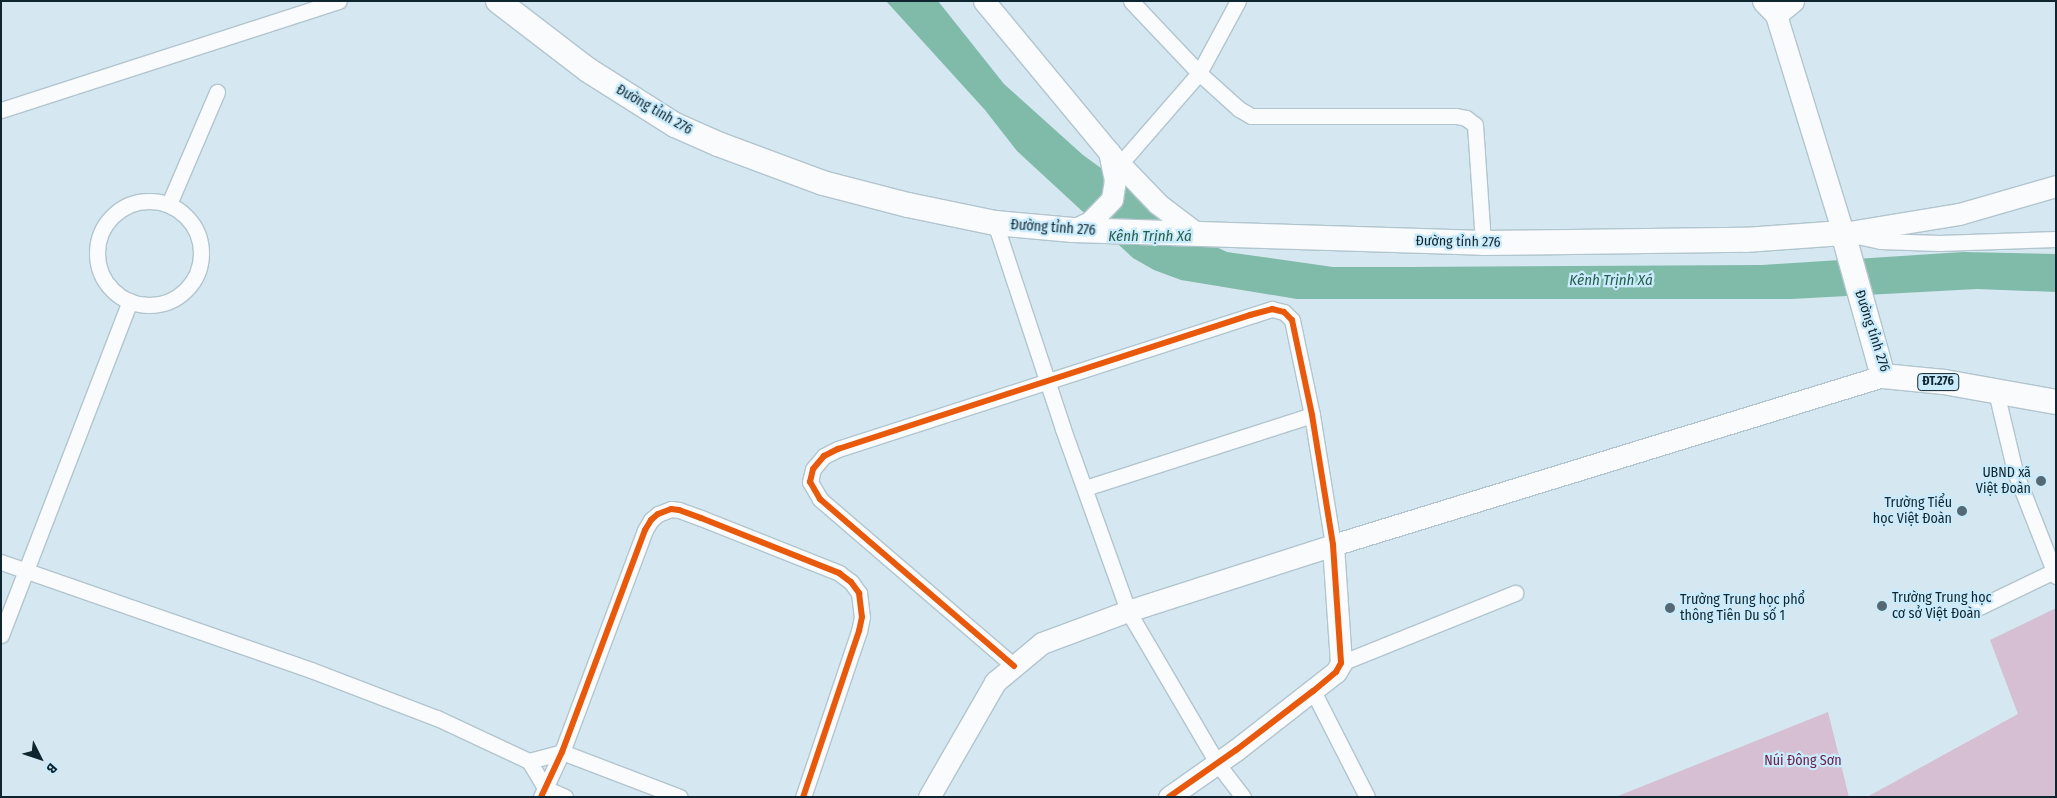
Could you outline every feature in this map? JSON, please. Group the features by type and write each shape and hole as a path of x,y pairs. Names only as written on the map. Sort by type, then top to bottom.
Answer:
{"main road":[{"name":"Đường tỉnh 276","path":"498,1 588,70 676,125 718,144 823,183 908,206 995,223 1073,230 1483,243 1745,240 1843,233 1883,376 1944,382 2056,402"},
{"path":"984,1 1114,158 1158,204 1199,235"},
{"path":"1793,1 1769,8 1843,233 1959,214 2056,186"},
{"path":"1073,230 1097,216 1112,199 1114,189 1114,158"},
{"path":"929,797 995,682 1042,644 1128,611 1333,545 1883,376"},
{"path":"1169,797 1217,763 1336,672 1341,663 1333,545"}],"street":[{"path":"1,110 340,1"},
{"path":"1131,1 1199,73 1240,110 1251,116 1456,116 1466,118 1475,125 1483,243"},
{"path":"1114,158 1199,73 1238,1"},
{"path":"169,204 217,92"},
{"path":"153,200 169,204 184,214 195,228 201,246 200,264 193,280 181,294 165,302 147,305 130,301 115,293 105,281 98,266 97,249 100,233 109,219 129,205 153,200"},
{"path":"995,223 1128,611 1217,763 1243,797"},
{"path":"1843,233 1880,241 1939,243 2056,239"},
{"path":"1,635 130,301"},
{"path":"1014,666 820,499 810,482 813,468 824,456 838,449 1272,309 1284,312 1292,320 1312,415 1333,545"},
{"path":"1973,610 2055,573 2015,472 1996,392"},
{"path":"1085,488 1312,415"},
{"path":"543,792 562,752 645,530 650,520 658,514 665,510 679,510 839,573 851,582 859,593 862,617 859,631 803,797"},
{"path":"1,562 26,569 311,670 437,718 529,761 562,752 680,797"},
{"path":"1341,663 1515,593"},
{"path":"1313,691 1367,797"},
{"path":"529,761 543,792"},
{"path":"543,792 565,797"}],"green space":[{"name":"Núi Đông Sơn","path":"2056,608 2056,797 1867,797 2018,714 1990,640"},
{"name":"Núi Đông Sơn","path":"1828,712 1849,797 1616,797 1618,796"}],"water":[{"name":"Kênh Trịnh Xá","path":"886,1 938,1 1004,84 1083,155 1138,195 1214,246 1227,252 1333,267 1762,265 1963,252 2056,254 2056,292 1977,289 1791,299 1297,299 1181,280 1154,270 1133,258 1017,151 985,110"}],"cycle path":[{"path":"1014,666 820,499 810,482 813,469 824,456 838,449 1250,315 1272,309 1284,312 1292,320 1312,415 1333,545 1341,663 1336,672 1313,691 1236,750 1169,797"},
{"path":"541,797 562,752 645,530 651,520 658,514 671,509 701,518 839,573 851,582 859,593 862,617 859,631 803,797"}],"place":[{"name":"UBND xã Việt Đoàn","path":"2041,481"},
{"name":"Trường Tiểu học Việt Đoàn","path":"1962,511"},
{"name":"Trường Trung học cơ sở Việt Đoàn","path":"1882,606"},
{"name":"Trường Trung học phổ thông Tiên Du số 1","path":"1670,608"}]}
